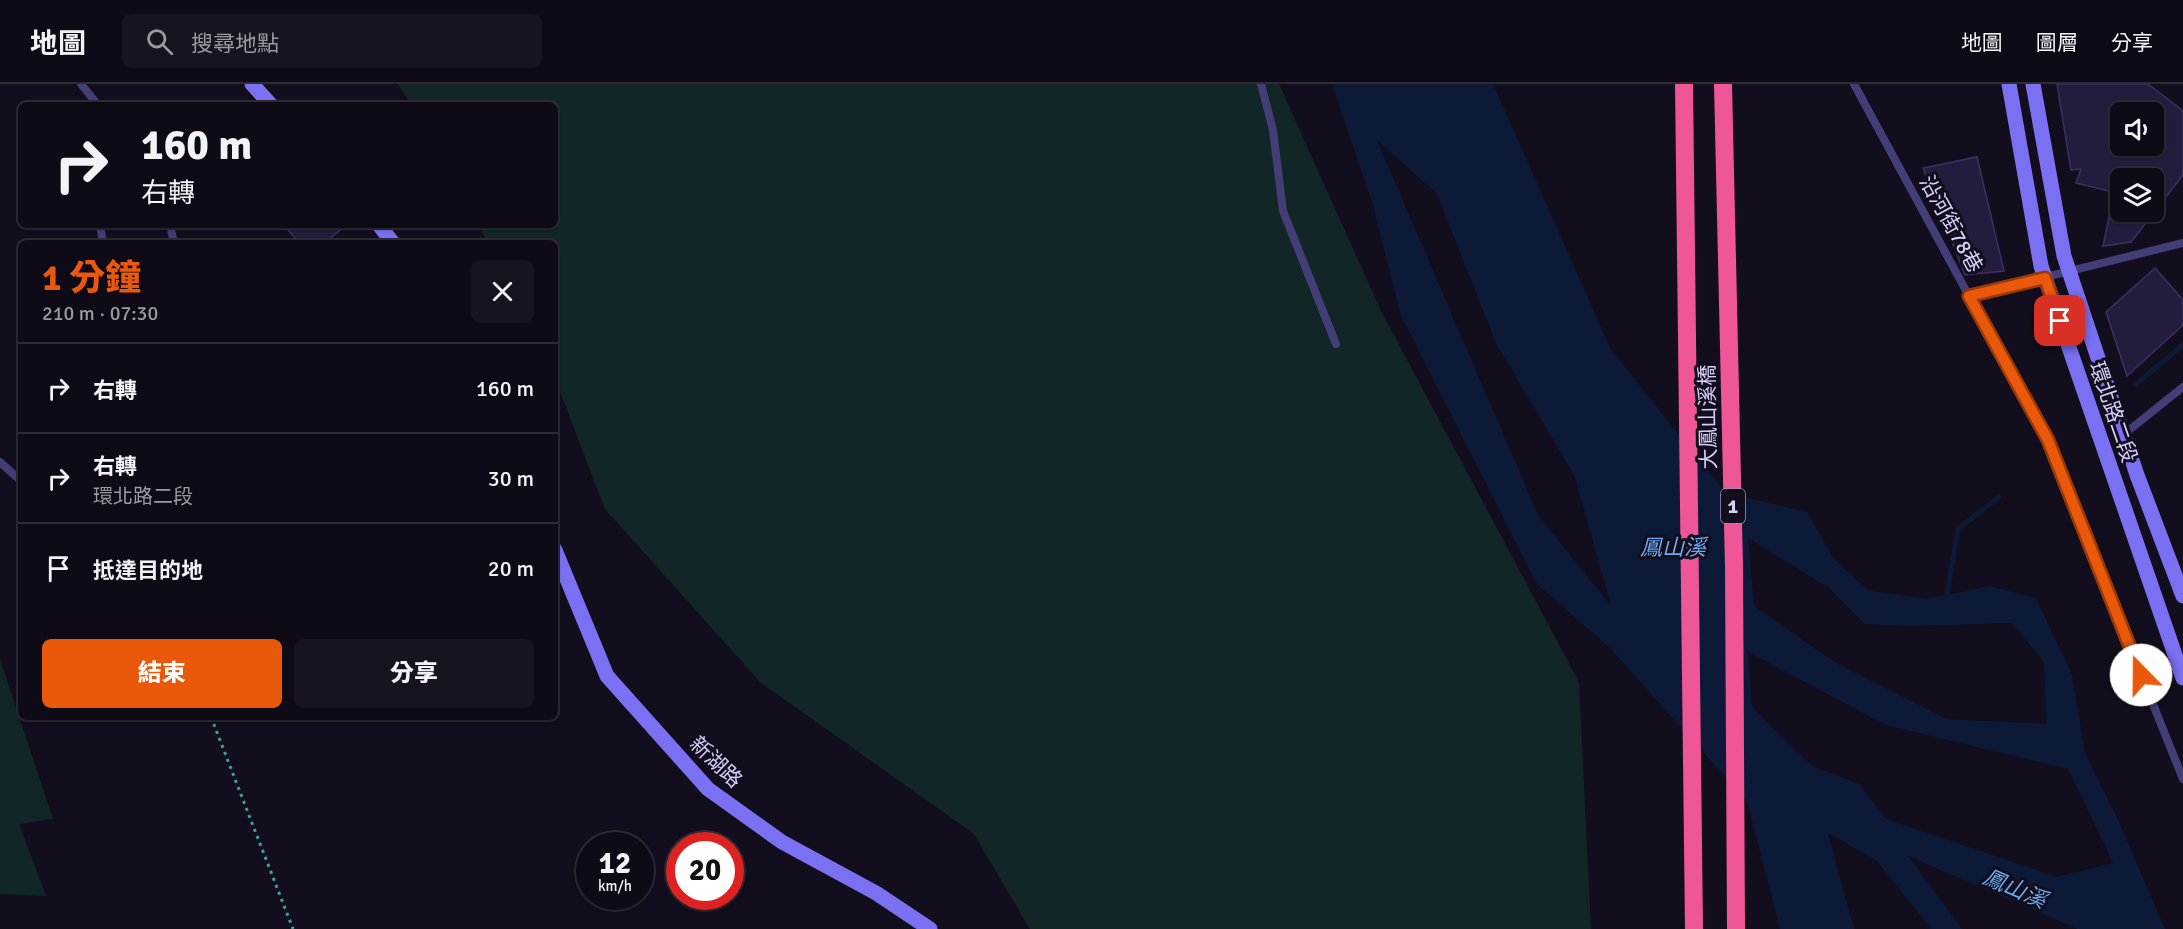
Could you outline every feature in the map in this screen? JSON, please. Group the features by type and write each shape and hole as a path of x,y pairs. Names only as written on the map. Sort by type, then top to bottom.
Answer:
{"highway":[{"name":"大鳳山溪橋","path":"1684,84 1694,929"},
{"name":"大鳳山溪橋","path":"1723,84 1734,567 1736,929"}],"street":[{"path":"252,84 269,102"},
{"name":"環北路二段","path":"2009,84 2041,266 2183,678"},
{"name":"環北路二段","path":"2033,84 2064,256 2123,435 2183,596"},
{"path":"381,228 391,240"},
{"name":"新湖路","path":"558,557 607,676 708,789 782,842 876,893 930,929"}],"lane":[{"path":"81,84 96,102"},
{"path":"1261,84 1273,130 1283,211 1336,345"},
{"name":"沿河街78巷","path":"1854,84 2048,440 2183,779"},
{"path":"1969,296 2183,243"},
{"path":"2123,435 2183,387"},
{"path":"0,462 18,478"}],"path":[{"path":"212,720 293,929"}],"green space":[{"path":"398,84 1279,84 1381,311 1579,682 1591,929 1030,929 974,834 760,682 605,509 558,387 558,240 486,240 480,228 558,228 558,102 410,102"},
{"path":"0,659 18,713 18,720 20,720 53,819 19,824 46,896 0,894"}],"water":[{"name":"鳳山溪","path":"1332,84 1493,84 1611,350 1725,492 1807,512 1834,559 1867,590 1927,599 1990,586 2036,598 2072,675 2085,753 2119,822 2165,929 2078,929 1908,856 1962,929 1931,929 1876,860 1828,833 1854,929 1780,929 1747,801 1610,648 1537,584 1401,316 1372,202","holes":["1377,140 1437,194 1496,343 1575,477 1611,606 1538,515","1748,538 1829,588 1865,624 1911,626 2012,623 2044,662 2047,724 1947,719 1836,663 1754,606","1748,652 1886,725 2068,769 2113,863 2057,877 1886,819 1859,784 1812,766 1752,707"]}],"building":[{"path":"2057,84 2148,84 2183,111 2183,175 2164,199 2164,168 2110,168 2110,191 2076,183 2081,169 2071,170"},
{"path":"1977,157 2004,271 1965,275 1923,168"},
{"path":"2110,212 2110,222 2147,222 2131,242 2103,246"},
{"path":"286,228 342,228 328,240 296,240"},
{"path":"2155,268 2183,300 2183,325 2127,376 2106,312"}],"waterway":[{"path":"2136,384 2183,345"},
{"path":"1947,595 1958,529 1999,497"}],"route":[{"path":"2060,321 2045,278 1969,296 2048,440 2141,675"}]}
